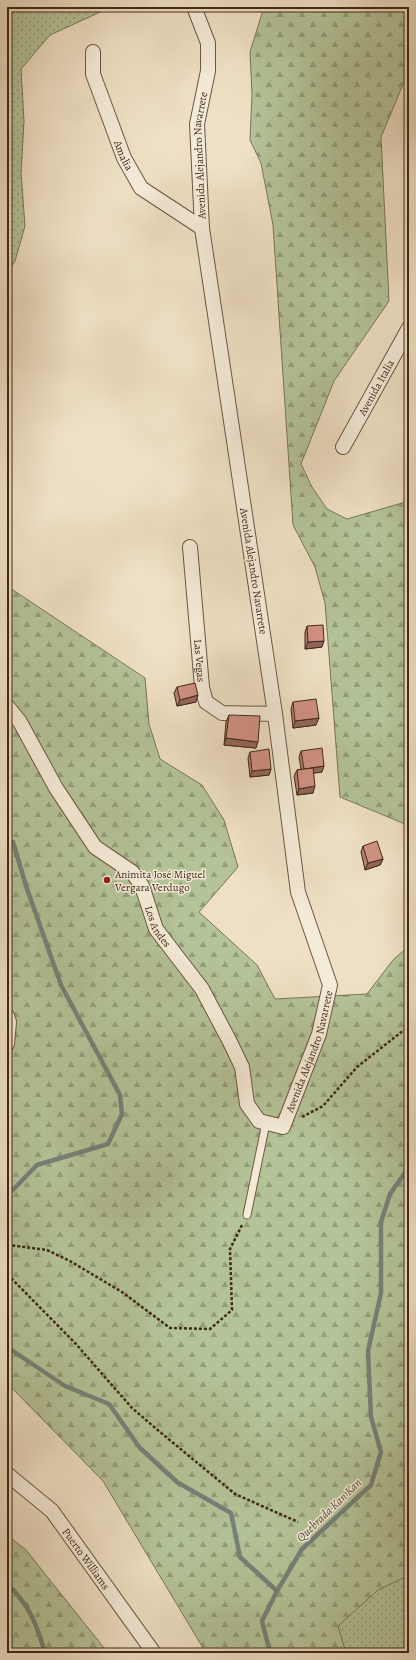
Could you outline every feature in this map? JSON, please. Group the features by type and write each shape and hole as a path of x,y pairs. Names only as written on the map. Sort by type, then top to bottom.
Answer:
{"street":[{"name":"Avenida Alejandro Navarrete","path":"194,7 208,43 208,71 197,124 202,228 275,714 298,892 330,985 318,1034 283,1127"},
{"name":"Amalia","path":"93,52 94,74 124,158 141,188 202,228"},
{"name":"Avenida Italia","path":"343,447 409,328"},
{"name":"Las Vegas","path":"190,547 202,687 206,702 222,713 275,714"},
{"name":"Los Andes","path":"7,706 20,722 56,788 95,847 132,872 142,886 156,929 202,989 230,1042 242,1067 247,1104 259,1121 283,1127"},
{"path":"7,1016 9,1022 7,1044"},
{"name":"Puerto Williams","path":"7,1474 52,1511 154,1653"}],"lane":[{"path":"246,1215 266,1123"}],"path":[{"path":"283,1127 323,1106 357,1067 409,1026"},
{"path":"246,1215 230,1249 232,1310 210,1329 170,1328 122,1292 70,1261 47,1250 9,1245 10,1277 76,1344 132,1408 160,1432 235,1494 298,1522"}],"green space":[{"path":"7,7 111,7 50,35 21,69 24,121 21,173 25,226 15,261 7,274"},
{"path":"264,7 409,7 409,70 381,137 389,301 334,381 301,464 312,487 327,509 347,519 409,501 409,830 405,824 340,797 325,603 315,567 293,525 273,225 261,163 250,140 252,94 250,52"},
{"path":"7,586 145,678 149,724 160,759 202,785 224,820 238,867 199,912 257,965 275,999 367,994 393,960 409,946 409,1575 378,1590 338,1626 346,1653 206,1653 103,1481 7,1383"},
{"path":"7,1535 26,1550 108,1653 7,1653"},
{"path":"409,1566 409,1653 338,1653 331,1622"}],"building":[{"path":"323,625 324,641 308,642 307,626"},
{"path":"195,683 198,695 180,700 177,687"},
{"path":"316,699 319,718 295,721 293,702"},
{"path":"229,715 260,716 258,742 226,738"},
{"path":"322,748 324,766 304,769 301,751"},
{"path":"269,749 271,769 252,771 250,752"},
{"path":"313,768 315,786 299,789 297,770"},
{"path":"377,841 383,859 368,863 363,846"}],"waterway":[{"path":"7,1196 37,1165 108,1144 122,1114 120,1095 61,985 26,886 13,842"},
{"name":"Quebrada Kan Kan","path":"270,1653 262,1621 277,1591 302,1549 371,1485 381,1452 371,1417 368,1351 381,1293 381,1222 390,1194 409,1167"},
{"path":"7,1347 65,1386 109,1404 140,1448 177,1482 231,1513 240,1557 277,1591"},
{"path":"7,1584 27,1607 39,1633 45,1653"}],"place":[{"name":"Animita José Miguel Vergara Verdugo","path":"107,880"}]}
